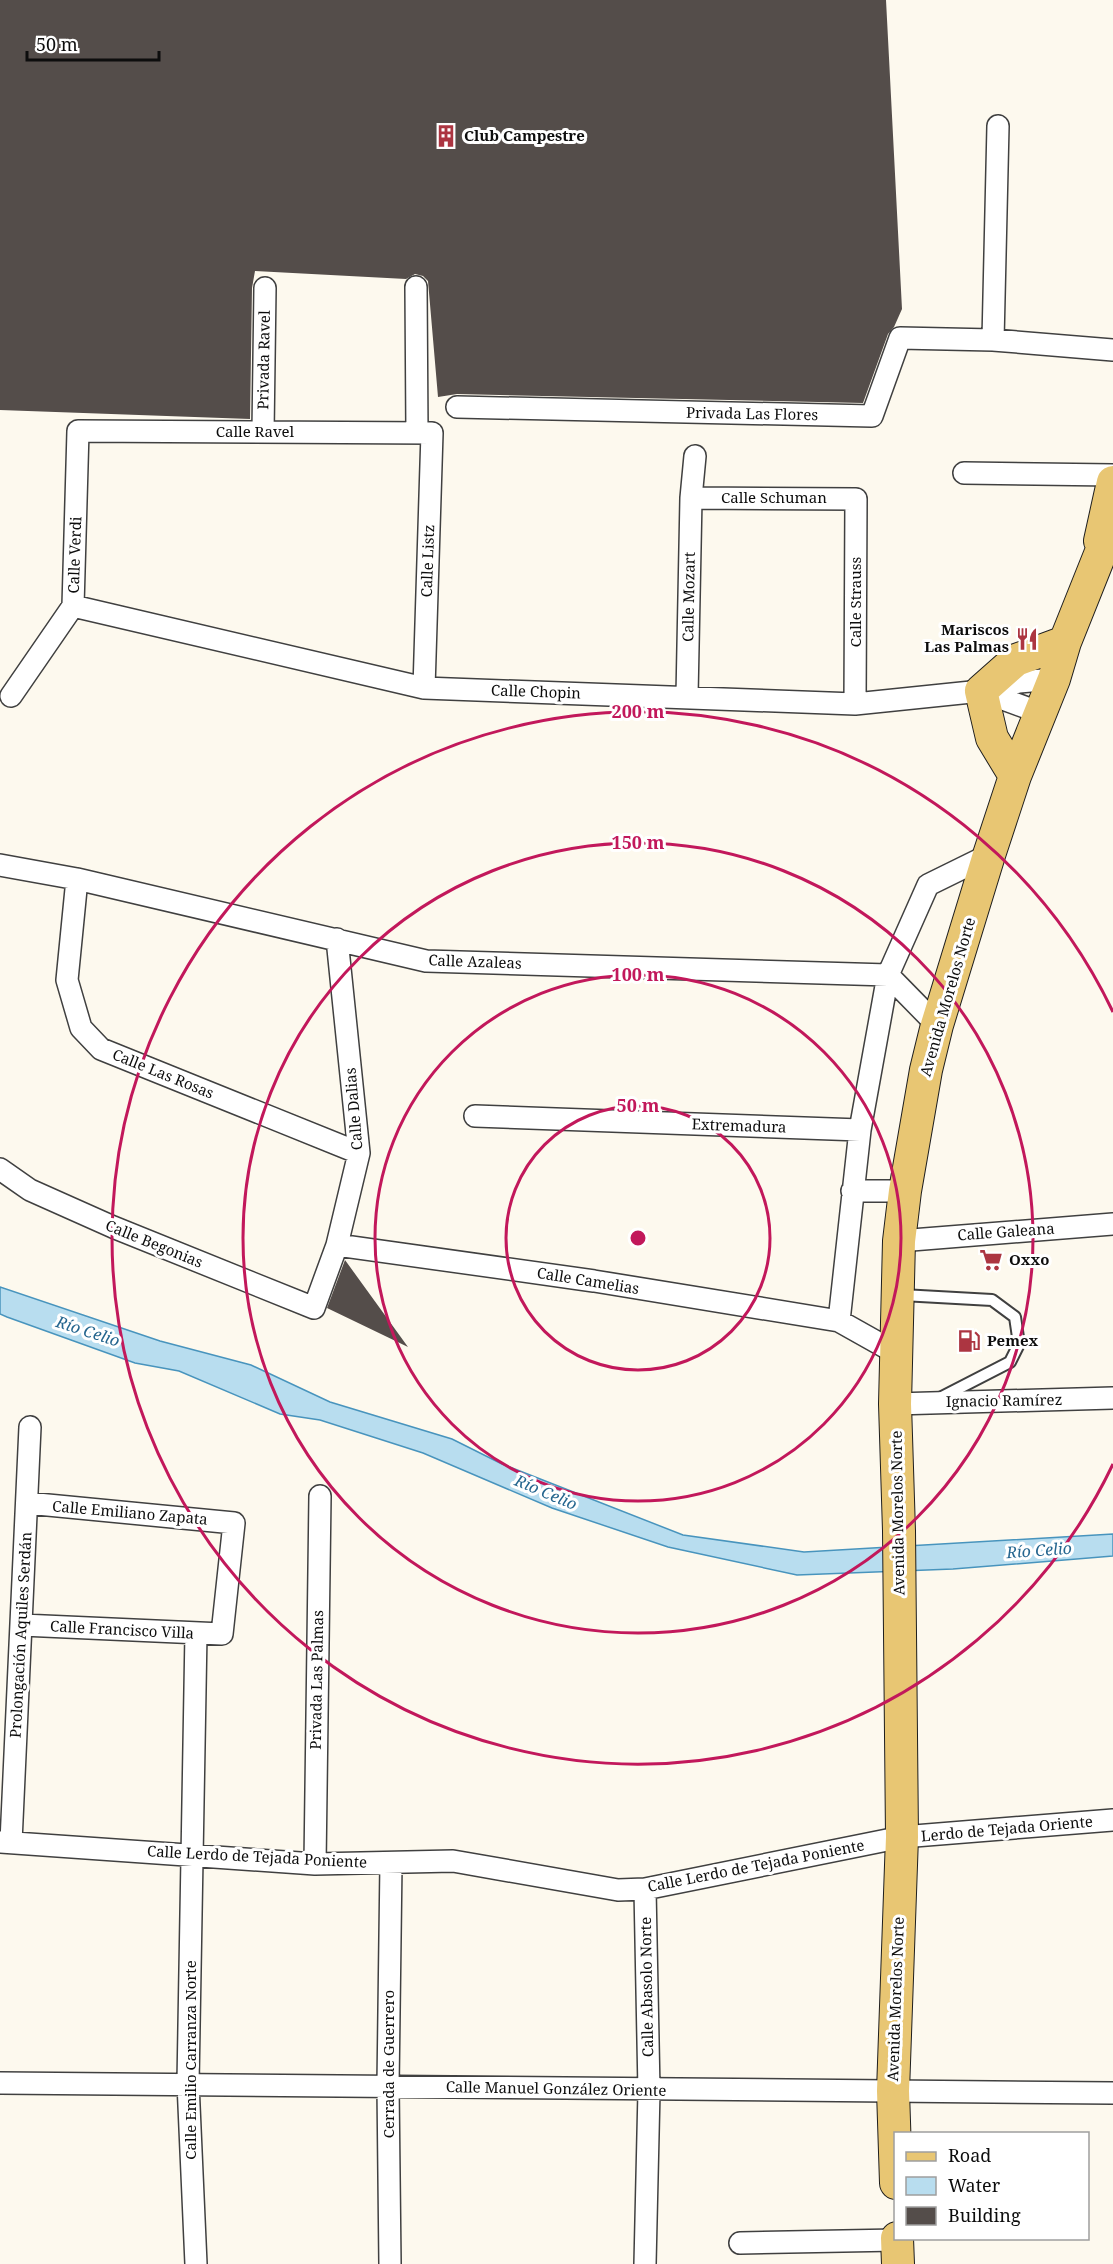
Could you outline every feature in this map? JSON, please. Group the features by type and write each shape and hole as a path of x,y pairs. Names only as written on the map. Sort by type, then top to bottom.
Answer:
{"main road":[{"path":"1094,566 1113,482"},
{"path":"1094,566 1113,522"},
{"name":"Avenida Morelos Norte","path":"894,2137 892,2091 902,1837 899,1532 895,1404 899,1240 905,1191 926,1070 937,1025 1015,776 1054,680 1065,642 1094,566"},
{"path":"1015,776 992,738 981,691 1016,660 1065,642"}],"street":[{"path":"993,340 998,126"},
{"name":"Calle Listz","path":"416,287 425,433 424,688"},
{"name":"Privada Ravel","path":"263,432 265,288"},
{"name":"Privada Las Flores","path":"457,407 872,416 900,338 993,340 1113,350"},
{"name":"Calle Ravel","path":"78,431 425,433"},
{"name":"Calle Verdi","path":"11,696 73,606 78,431"},
{"name":"Calle Mozart","path":"687,696 691,498 695,456"},
{"path":"964,473 1113,475"},
{"name":"Calle Schuman","path":"691,498 856,499"},
{"name":"Calle Strauss","path":"855,704 856,499"},
{"name":"Calle Chopin","path":"73,606 424,688 855,704 981,691 1041,713"},
{"path":"981,691 1019,682 1054,680"},
{"path":"896,1353 839,1321 860,1130 888,975 928,885 989,855"},
{"name":"Calle Azaleas","path":"0,865 77,879 426,961 888,975"},
{"name":"Calle Las Rosas","path":"77,879 68,980 81,1028 101,1049 359,1153"},
{"name":"Calle Dalias","path":"314,1308 337,1245 359,1153 337,939"},
{"path":"888,975 937,1025"},
{"name":"Extremadura","path":"475,1116 860,1130"},
{"name":"Calle Begonias","path":"0,1169 30,1190 112,1227 314,1308"},
{"path":"852,1191 905,1191"},
{"name":"Calle Galeana","path":"899,1240 1113,1224"},
{"name":"Calle Camelias","path":"337,1245 594,1281 839,1321"},
{"name":"Ignacio Ramírez","path":"895,1404 1113,1398"},
{"name":"Prolongación Aquiles Serdán","path":"6,1842 22,1625 30,1427"},
{"name":"Privada Las Palmas","path":"315,1864 320,1496"},
{"name":"Calle Emiliano Zapata","path":"27,1503 234,1523 222,1634"},
{"name":"Calle Francisco Villa","path":"22,1625 222,1634"},
{"name":"Calle Emilio Carranza Norte","path":"196,1633 188,2083 196,2264"},
{"name":"Lerdo de Tejada Oriente","path":"902,1837 1113,1820"},
{"name":"Calle Lerdo de Tejada Poniente","path":"6,1842 315,1864 453,1861 618,1890 645,1889 902,1837"},
{"name":"Cerrada de Guerrero","path":"390,2264 388,2086 391,1863"},
{"name":"Calle Abasolo Norte","path":"645,1889 649,2091 645,2264"},
{"name":"Calle Manuel González Oriente","path":"0,2083 188,2083 649,2091 1113,2093"},
{"path":"740,2243 898,2248"}],"lane":[{"path":"897,1295 992,1300 1015,1317 1018,1344 1010,1362 932,1402"}],"water":[{"name":"Río Celio","path":"0,1287 160,1341 251,1365 330,1402 452,1439 502,1464 683,1535 804,1552 1113,1534 1113,1556 953,1569 797,1575 668,1547 552,1508 423,1453 320,1420 280,1414 179,1371 135,1363 7,1317 0,1314"}],"building":[{"name":"Club Campestre","path":"0,0 886,0 902,309 894,327 888,334 863,403 457,394 438,397 428,281 423,276 415,274 406,279 255,271 252,288 250,419 0,410"},
{"path":"345,1260 408,1347 327,1308"}],"place":[{"name":"Club Campestre","path":"446,136"},
{"name":"Mariscos Las Palmas","path":"1027,639"},
{"name":"Oxxo","path":"991,1260"},
{"name":"Pemex","path":"969,1341"}]}
